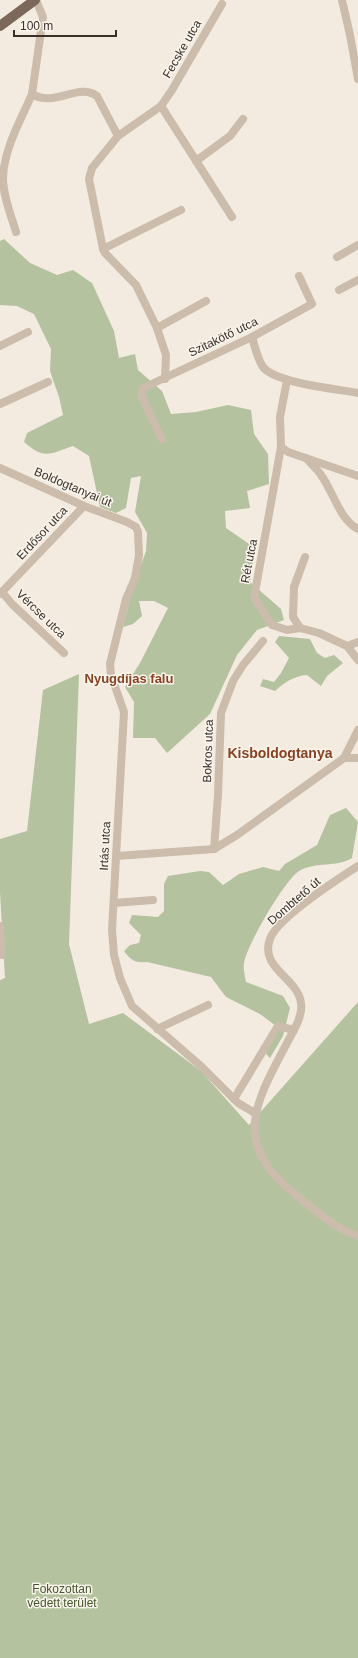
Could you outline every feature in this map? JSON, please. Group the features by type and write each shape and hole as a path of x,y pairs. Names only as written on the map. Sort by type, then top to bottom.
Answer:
{"main road":[{"path":"0,26 36,0"}],"street":[{"path":"16,232 5,195 3,178 7,153 32,94 43,17 36,0"},
{"path":"342,0 358,79"},
{"name":"Fecske utca","path":"103,249 90,187 90,173 92,168 118,136 161,106 172,90 222,4"},
{"path":"32,94 39,98 50,99 86,91 92,92 97,96 118,136"},
{"path":"161,106 232,217"},
{"path":"196,161 230,136 243,119"},
{"path":"165,378 166,355 157,328 136,285 105,253 103,249 181,210"},
{"path":"336,257 358,245"},
{"name":"Szitakötő utca","path":"162,439 141,396 143,388 252,338 312,304 299,276"},
{"path":"339,290 358,280"},
{"path":"157,328 206,301"},
{"path":"0,346 28,332"},
{"path":"252,338 259,360 263,367 270,373 287,380 358,393"},
{"path":"287,380 280,417 281,447 288,452 358,476"},
{"path":"0,404 48,382"},
{"name":"Rét utca","path":"281,447 254,598 272,626 287,630 300,628 319,633 347,646 358,660"},
{"path":"306,458 321,474 343,514 353,526 358,529"},
{"name":"Boldogtanyai út","path":"0,468 84,506 127,522 136,527"},
{"name":"Erdősor utca","path":"1,593 84,506"},
{"name":"Irtás utca","path":"136,527 138,532 139,555 135,578 126,599 110,664 111,675 124,712 112,936 114,955 120,978 132,1006 203,1068 234,1099 255,1113"},
{"path":"300,628 293,617 294,587 305,556"},
{"name":"Vércse utca","path":"1,593 64,653"},
{"name":"Bokros utca","path":"214,849 218,795 221,713 232,681 242,665 263,641"},
{"path":"347,646 358,642"},
{"path":"117,856 214,849 237,835 344,758 358,730"},
{"path":"344,758 358,758"},
{"name":"Dombtető út","path":"358,866 308,900 284,921 270,937 267,949 268,957 297,991 301,1003 297,1024 264,1086 255,1113 257,1146 270,1171 285,1186 339,1229 358,1236"},
{"path":"114,903 153,900"},
{"path":"0,926 2,955"},
{"path":"158,1028 208,1005"},
{"path":"234,1099 278,1026 294,1030"}],"green space":[{"path":"4,239 30,263 57,275 73,270 92,283 114,331 119,358 135,354 138,370 162,391 171,414 196,412 228,405 251,410 254,434 268,454 269,484 247,491 250,508 225,511 226,528 255,548 250,582 281,609 284,620 257,630 237,655 210,714 167,753 155,738 133,738 134,702 125,687 140,663 168,608 154,601 139,601 142,616 133,624 123,627 133,587 146,551 147,533 135,512 141,476 131,478 126,508 116,513 100,507 89,456 73,446 52,453 42,453 31,448 24,442 27,433 63,415 59,397 50,371 51,349 34,314 17,306 0,305 0,241"},
{"path":"279,636 310,639 317,653 325,658 334,655 343,663 327,676 321,686 307,675 290,680 275,691 260,686 263,679 274,682 289,658 275,642"},
{"name":"Fokozottan védett terület","path":"79,674 69,944 89,1024 123,1013 201,1071 249,1125 358,1002 358,1658 0,1658 0,980 5,978 0,892 0,839 27,831 43,690"},
{"path":"346,808 358,822 352,858 339,863 312,866 299,871 292,877 267,914 252,942 244,963 246,982 283,996 290,1008 283,1036 270,1058 264,1052 276,1026 260,1014 226,997 211,977 147,962 137,962 131,959 124,951 130,945 139,943 141,935 129,923 132,915 158,917 164,911 164,884 168,876 200,871 209,872 223,885 239,874 263,867 279,871 285,864 317,845 330,815"}],"district":[{"name":"Nyugdíjas falu","path":"129,678"},
{"name":"Kisboldogtanya","path":"280,753"}]}
